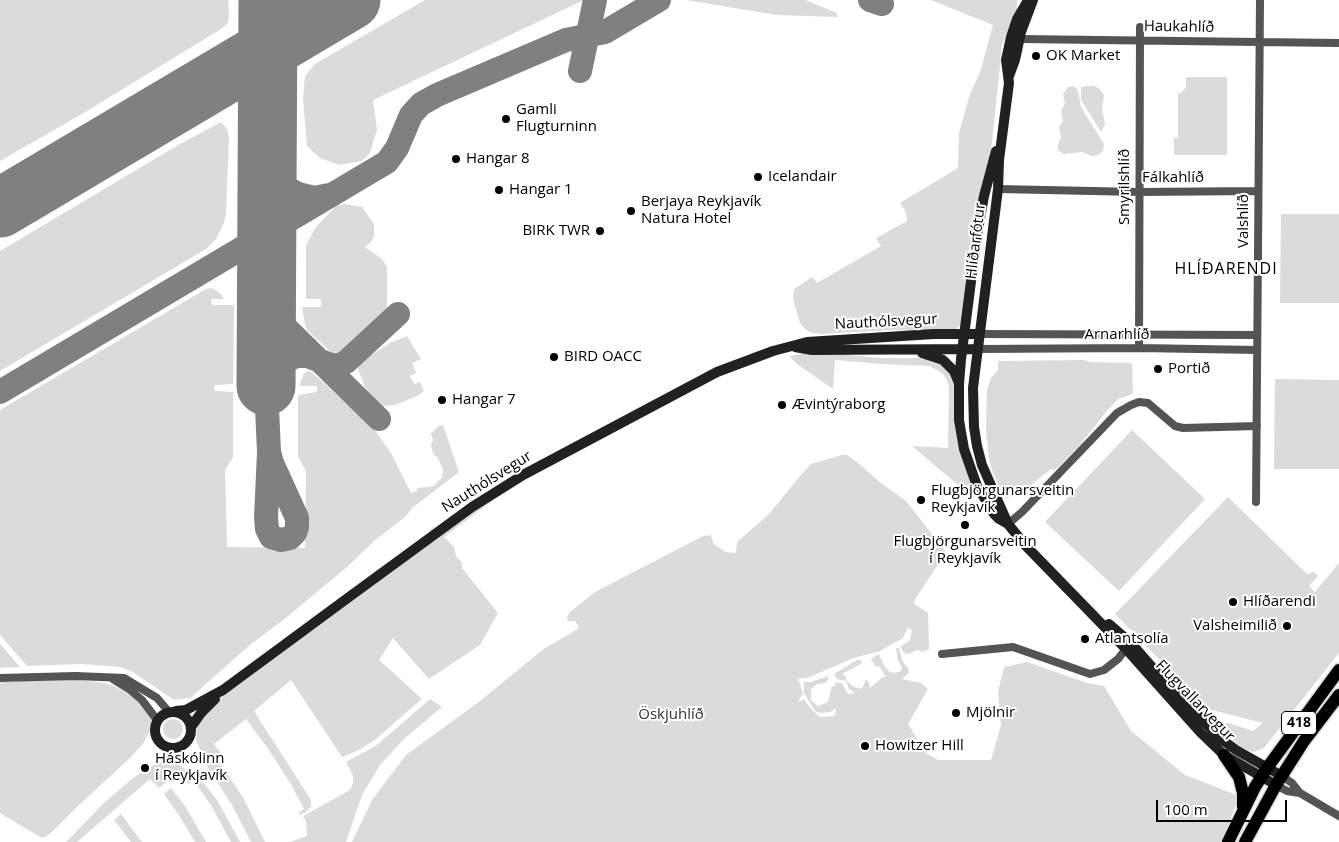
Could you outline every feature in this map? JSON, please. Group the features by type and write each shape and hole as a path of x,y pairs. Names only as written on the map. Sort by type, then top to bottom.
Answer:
{"main road":[{"name":"418","path":"1228,842 1264,772 1339,670"},
{"name":"418","path":"1246,842 1279,781 1304,741 1339,695"},
{"path":"1224,755 1239,777 1243,793 1243,810"}],"street":[{"name":"Hlíðarfótur","path":"977,349 998,189 1009,77 1015,60 1019,38 1032,0"},
{"name":"Hlíðarfótur","path":"1009,77 1006,60 1010,37 1020,13 1032,0"},
{"name":"Valshlíð","path":"1256,502 1260,0"},
{"name":"Smyrilshlíð","path":"1139,348 1140,27"},
{"name":"Haukahlíð","path":"1019,38 1339,43"},
{"name":"Hlíðarfótur","path":"965,334 984,196 992,161 1002,137"},
{"name":"Fálkahlíð","path":"998,189 1139,192 1258,191"},
{"name":"Nauthólsvegur","path":"172,712 186,710 223,690 472,507 523,475 717,372 804,343 934,334 979,334"},
{"name":"Flugvallarvegur","path":"965,334 959,384 959,420 969,465 977,486 987,504 999,519 1008,524 1025,545 1084,606 1128,646 1208,727 1264,772 1279,781 1292,783 1300,793 1339,816"},
{"name":"Arnarhlíð","path":"979,334 1257,335"},
{"name":"Nauthólsvegur","path":"795,347 812,350 977,349"},
{"name":"Arnarhlíð","path":"977,349 1139,348 1257,350"},
{"path":"905,349 944,360 954,371 959,384"},
{"name":"Flugvallarvegur","path":"977,349 973,407 977,446 988,481 1006,516 1008,524"},
{"path":"1008,524 1022,512 1117,413 1131,404 1148,403 1174,426 1183,428 1257,426"},
{"name":"Flugvallarvegur","path":"1128,646 1201,733 1224,755 1264,772"},
{"path":"942,654 1013,647 1090,674 1104,670 1118,659 1128,646"},
{"path":"0,678 76,676 124,678 146,690 172,712 186,717 192,727 187,742 182,746 170,748 164,746 156,737 155,726 157,720 164,714 172,712"},
{"path":"111,678 142,700 157,720"},
{"name":"Nauthólsvegur","path":"192,727 201,713 223,690"}],"green space":[{"path":"0,0 228,0 229,16 228,23 221,29 82,114 0,161"},
{"path":"425,0 584,0 373,100 377,129 370,153 362,161 339,165 320,158 307,146 303,99 305,76 315,64"},
{"path":"686,0 805,0 837,13 837,17 777,15"},
{"path":"931,0 1017,0 1017,11 1002,45 991,152 968,256 965,322 953,331 890,330 812,333 806,330 800,323 793,299 794,289 812,277 817,283 881,246 876,238 907,221 906,212 900,203 958,168 959,133 970,94 980,72 993,25"},
{"path":"1186,77 1227,77 1227,155 1174,155 1174,138 1178,138 1178,93 1181,93 1186,87"},
{"path":"1074,86 1078,91 1081,107 1104,144 1103,151 1099,155 1092,156 1082,152 1064,154 1058,150 1061,138 1059,128 1063,121 1061,111 1065,103 1063,94 1068,87"},
{"path":"1088,86 1100,89 1104,95 1102,109 1105,124 1101,132 1081,100 1081,87"},
{"path":"221,122 227,129 229,138 226,212 224,223 216,239 206,249 0,371 0,251 180,144"},
{"path":"345,204 362,207 374,224 374,236 365,247 382,259 387,267 387,310 359,341 340,352 332,353 307,330 305,325 302,307 321,307 321,299 306,299 306,245 316,227 336,206"},
{"path":"1281,214 1339,214 1339,303 1280,303"},
{"path":"212,288 220,293 224,299 211,299 212,305 234,305 233,384 214,385 215,391 233,392 233,457 225,470 227,547 305,548 306,471 298,456 298,395 317,392 317,386 299,386 304,373 309,371 374,429 391,453 411,493 417,491 417,488 434,486 442,477 443,469 437,457 433,454 431,445 433,440 431,434 438,426 443,425 459,472 412,508 406,516 374,541 347,567 251,644 190,698 174,700 133,672 120,667 82,664 27,666 0,635 0,410 206,289"},
{"path":"407,336 421,359 412,363 416,373 410,376 414,384 420,382 424,391 395,405 379,406 365,387 358,369 359,363 390,343"},
{"path":"805,353 881,358 921,358 946,367 955,382 971,480 969,485 964,490 912,446 948,448 949,387 942,373 930,366 835,360 833,389 797,364 789,356"},
{"path":"1083,360 1091,362 1132,363 1133,394 1118,399 1080,445 1055,470 1051,469 1017,496 1013,494 1008,498 1003,497 992,470 986,431 987,390 991,378 998,370 998,361"},
{"path":"1275,379 1339,380 1339,469 1274,469"},
{"path":"1132,430 1205,499 1119,591 1045,522"},
{"name":"Öskjuhlíð","path":"847,455 906,501 946,552 914,601 915,606 928,613 929,649 923,652 917,650 908,654 904,653 900,647 910,640 912,630 908,627 903,638 880,651 854,658 807,678 798,679 803,693 798,702 804,699 820,717 835,716 836,708 830,712 821,713 815,711 804,693 804,682 811,682 828,676 828,680 825,683 817,684 811,689 811,700 818,706 828,702 832,686 834,687 836,682 842,683 848,694 856,693 849,689 846,681 837,679 834,674 860,660 862,661 861,664 842,674 852,686 860,689 863,687 866,679 870,688 883,677 886,677 880,667 875,666 871,659 879,654 885,667 891,673 900,672 902,667 898,661 896,648 899,648 909,673 902,679 921,683 928,689 908,724 926,753 938,760 991,760 1001,725 998,692 1004,667 1027,662 1087,683 1104,686 1131,731 1185,775 1239,796 1222,842 352,842 372,800 406,755 480,701 545,648 578,629 575,621 568,621 567,617 570,612 595,592 703,536 711,535 713,543 725,552 736,553 737,542 769,514 811,464"},
{"name":"Hlíðarendi","path":"1228,497 1307,574 1314,572 1318,576 1309,586 1315,592 1339,563 1339,653 1264,748 1253,752 1242,748 1216,724 1229,723 1253,731 1263,723 1208,709 1115,614"},
{"path":"492,501 444,537 454,547 456,556 462,563 462,568 498,613 480,645 429,679 393,638 379,660 422,699 376,739 359,750 342,757 291,680 254,711 311,800 311,806 306,812 300,815 299,812 304,809 292,786 246,719 214,744 222,755 217,759 244,799 265,842 251,842 233,807 206,764 196,740 197,726 213,705 226,694 486,502"},
{"path":"0,644 2,646 20,667 0,668"},
{"path":"75,679 105,683 133,697 143,706 152,719 150,731 142,745 131,757 52,832 45,837 40,837 0,813 0,682"},
{"path":"430,699 442,707 405,738 380,765 362,795 346,842 290,842 307,836 306,821 303,816 350,790 353,776 346,762 377,745"},
{"path":"173,719 180,722 183,729 180,736 173,739 166,736 163,729 166,722"},
{"path":"169,760 186,770 188,767 202,781 217,800 240,842 231,842 211,805 193,780 188,784 178,773 159,788 150,779 77,842 66,842 104,803 133,778 155,764"},
{"path":"171,788 185,806 206,842 195,842 164,794"},
{"path":"121,814 142,842 131,842 114,820"}],"taxiway":[{"path":"580,71 595,0"},
{"path":"0,392 387,162 397,148 411,115 421,104 437,95 566,40 605,32 659,0"},
{"path":"870,0 882,4"},
{"path":"268,152 278,180 287,188 298,194 314,198 329,195"},
{"path":"285,224 272,241 268,254 267,286 270,305 278,320 379,419"},
{"path":"269,452 272,463 297,518 295,533 290,538 281,540 271,537 267,529 266,518 269,452 266,386 272,372 281,362 297,356 308,356 337,366 346,362 398,314"}],"runway":[{"path":"266,386 268,0"},
{"path":"0,208 351,0"}],"place":[{"name":"OK Market","path":"1036,56"},
{"name":"Gamli Flugturninn","path":"506,119"},
{"name":"Hangar 8","path":"456,159"},
{"name":"Icelandair","path":"758,177"},
{"name":"Hangar 1","path":"499,190"},
{"name":"Berjaya Reykjavík Natura Hotel","path":"631,211"},
{"name":"BIRK TWR","path":"600,231"},
{"name":"BIRD OACC","path":"554,357"},
{"name":"Portið","path":"1158,369"},
{"name":"Hangar 7","path":"442,400"},
{"name":"Ævintýraborg","path":"782,405"},
{"name":"Flugbjörgunarsveitin Reykjavík","path":"921,500"},
{"name":"Flugbjörgunarsveitin í Reykjavík","path":"965,525"},
{"name":"Hlíðarendi","path":"1233,602"},
{"name":"Valsheimilið","path":"1287,626"},
{"name":"Atlantsolía","path":"1085,639"},
{"name":"Mjölnir","path":"956,713"},
{"name":"Howitzer Hill","path":"865,746"},
{"name":"Háskólinn í Reykjavík","path":"145,768"}],"district":[{"name":"HLÍÐARENDI","path":"1226,269"}]}
